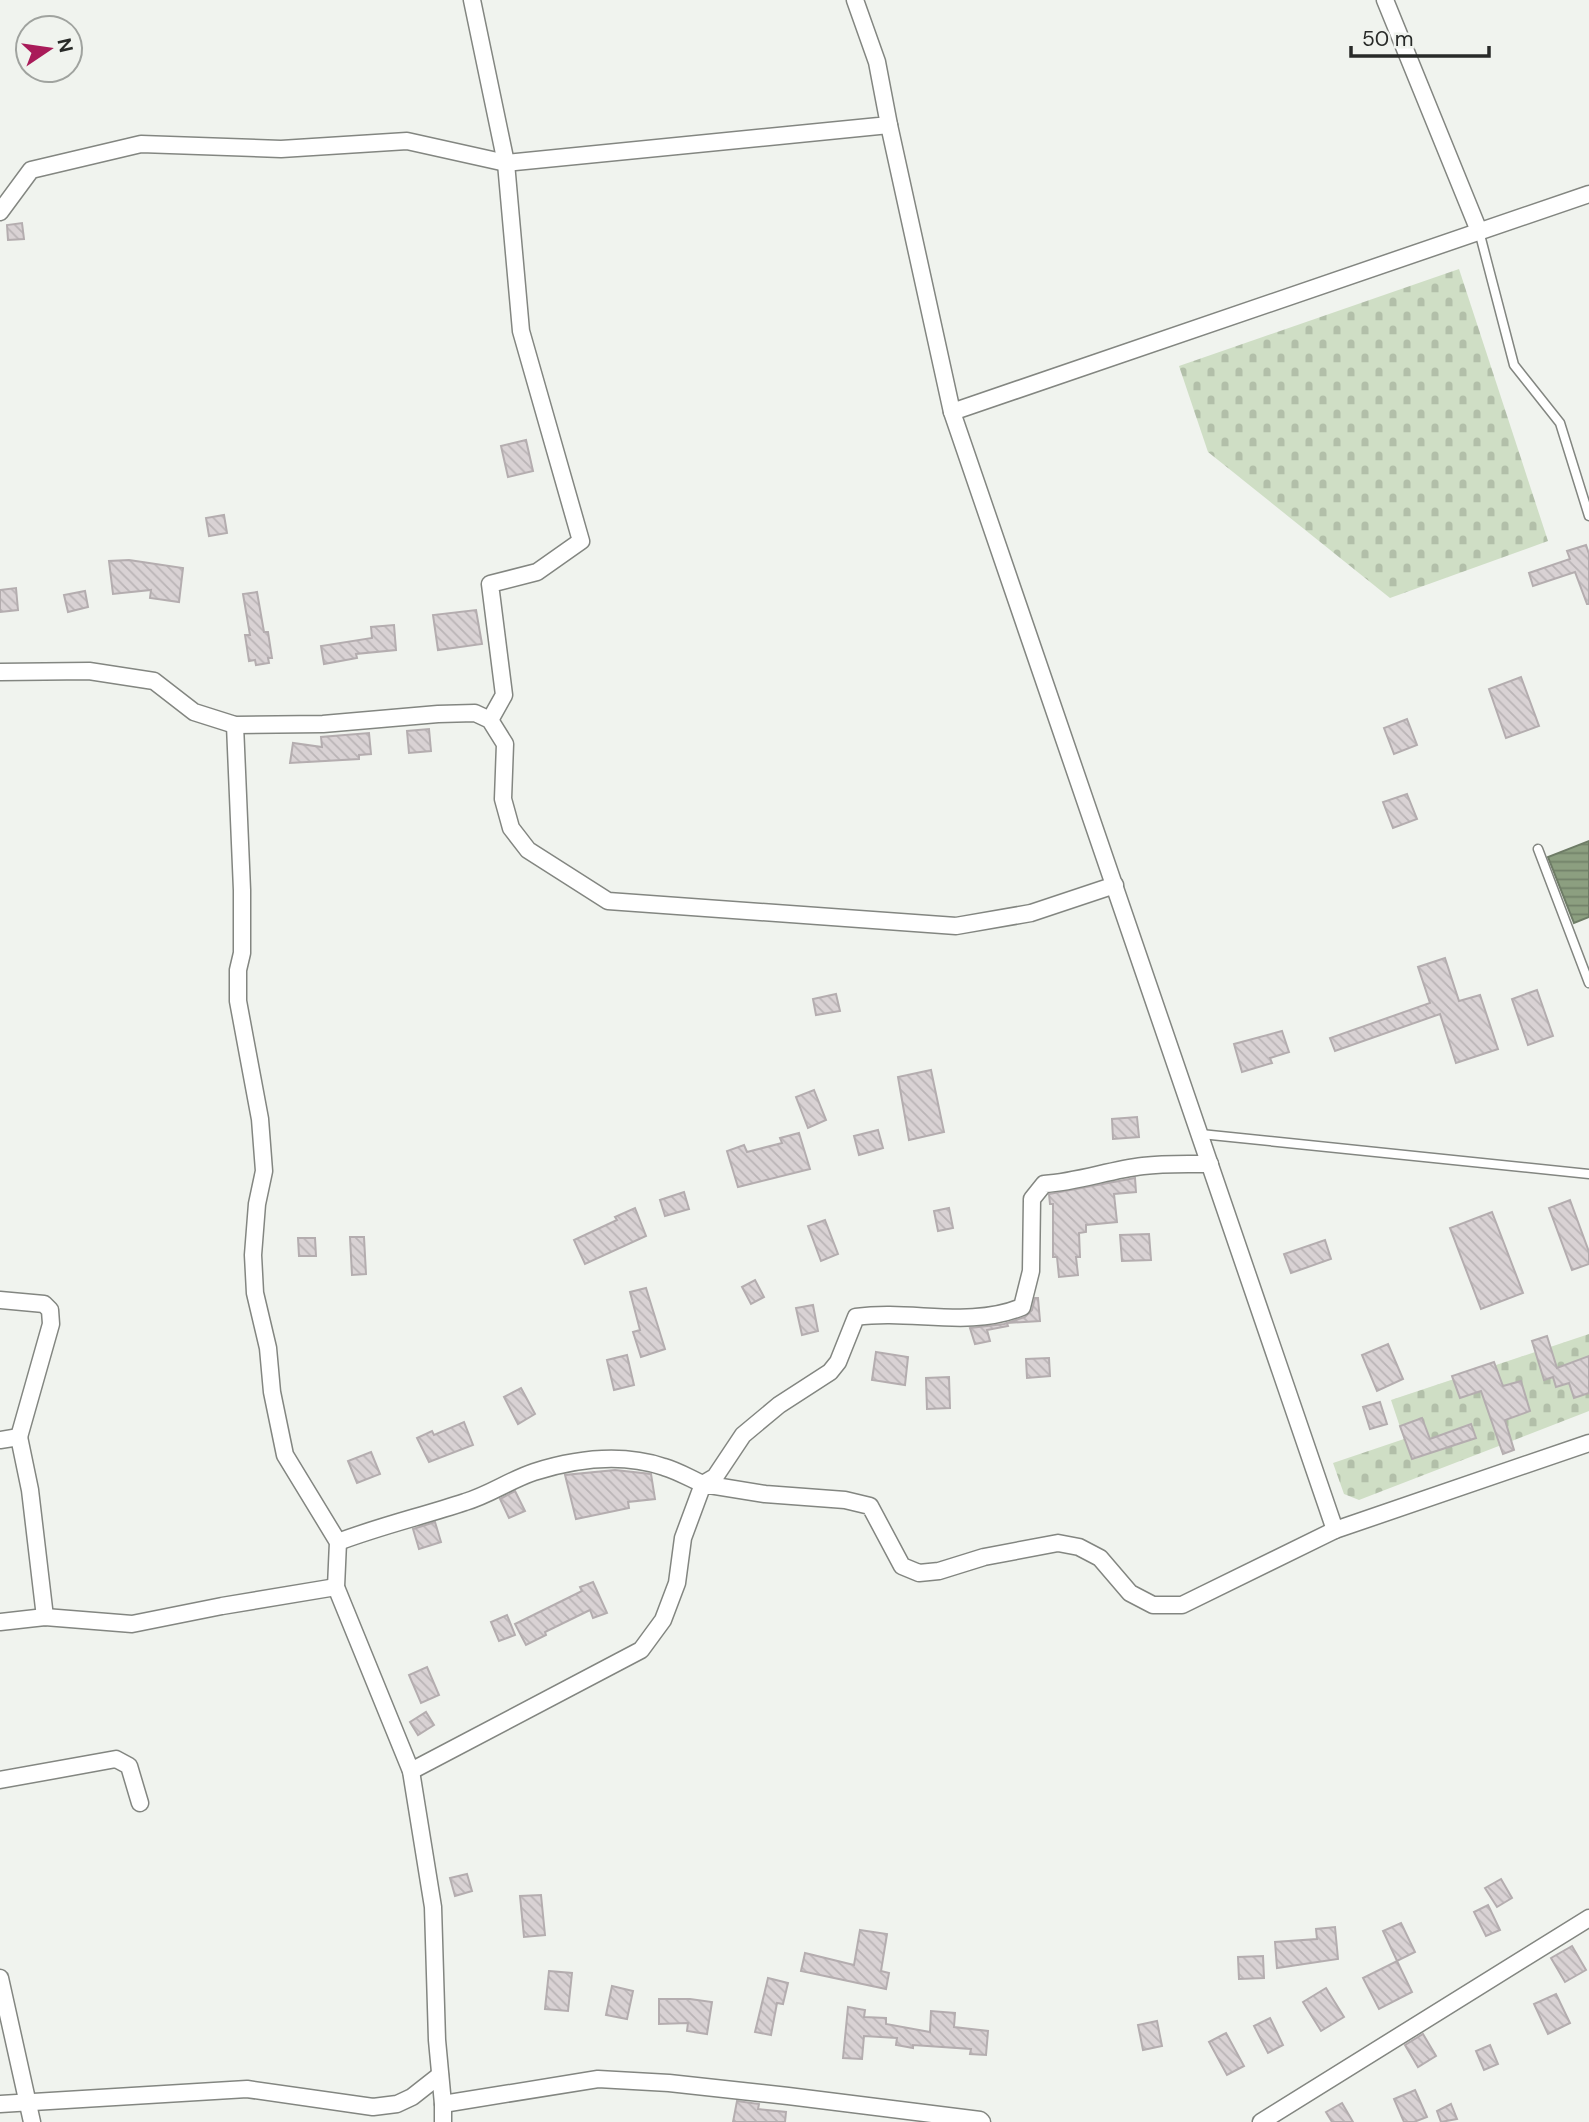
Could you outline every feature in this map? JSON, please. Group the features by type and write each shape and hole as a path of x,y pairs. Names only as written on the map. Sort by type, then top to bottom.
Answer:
{"street":[{"path":"472,0 506,163 521,331 581,541 537,572 490,584 505,695 490,720"},
{"path":"855,0 877,62 952,412 1335,1531"},
{"path":"1385,0 1479,231"},
{"path":"0,212 31,170 141,144 281,149 407,142 506,163 889,125"},
{"path":"952,412 1589,194"},
{"path":"0,672 89,671 154,681 194,712 235,725 323,724 475,713 490,720 505,744 503,799 511,828 528,850 608,901 956,926 1031,913 1115,885"},
{"path":"235,725 242,890 242,953 238,970 238,1001 260,1119 264,1171 257,1204 253,1255 255,1293 268,1348 272,1392 285,1455 338,1542 336,1587 411,1771 433,1907 437,2040 443,2122"},
{"path":"411,1771 641,1650 663,1620 677,1583 683,1538 703,1484 715,1477 743,1435 779,1405 830,1372 838,1362 856,1317 873,1315 967,1319 1010,1312 1022,1307 1031,1271 1032,1199 1044,1184 1069,1183 1112,1171 1144,1166 1210,1164"},
{"path":"0,1300 44,1304 50,1310 51,1324 19,1437 30,1490 45,1616"},
{"path":"0,1440 19,1437"},
{"path":"338,1542 467,1502 532,1473 589,1459 624,1460 664,1466 703,1484 765,1494 845,1500 870,1506 902,1566 919,1573 939,1571 984,1557 1058,1543 1079,1547 1100,1558 1130,1593 1153,1605 1182,1605 1335,1531 1589,1443"},
{"path":"0,1622 45,1616 132,1625 222,1606 336,1587"},
{"path":"0,1780 116,1759 129,1766 140,1803"},
{"path":"1261,2122 1589,1918"},
{"path":"0,1978 32,2122"},
{"path":"0,2104 247,2089 373,2107 397,2104 412,2097 440,2075"},
{"path":"443,2104 598,2079 669,2083 891,2107 982,2122"}],"lane":[{"path":"1479,231 1514,365 1560,424 1589,516"},
{"path":"1538,849 1589,983"},
{"path":"1200,1134 1589,1174"}],"green space":[{"path":"1459,269 1548,541 1390,598 1208,452 1179,366"},
{"path":"1589,1334 1589,1411 1359,1500 1344,1494 1333,1463 1404,1439 1391,1400"}],"shaded area":[{"path":"1589,841 1589,917 1574,923 1548,857"}],"building":[{"path":"22,223 24,239 8,240 7,225"},
{"path":"526,440 533,471 508,477 501,446"},
{"path":"224,515 227,533 209,536 206,518"},
{"path":"1586,545 1589,554 1589,604 1575,572 1533,586 1529,573 1570,559 1567,551"},
{"path":"129,560 183,568 179,602 150,598 151,590 113,594 109,561"},
{"path":"16,588 18,610 0,612 0,590"},
{"path":"85,591 88,607 68,612 64,595"},
{"path":"257,592 272,658 268,658 269,663 256,665 255,660 249,661 245,635 250,635 243,594"},
{"path":"476,610 482,644 438,650 433,615"},
{"path":"394,625 396,650 356,654 357,658 324,664 321,646 372,638 371,627"},
{"path":"1521,677 1539,726 1506,738 1489,689"},
{"path":"1407,719 1417,745 1394,754 1384,728"},
{"path":"429,729 431,751 409,753 407,731"},
{"path":"369,733 371,754 359,755 359,759 290,763 293,743 322,747 321,737"},
{"path":"1407,794 1417,819 1393,828 1383,802"},
{"path":"1445,958 1459,1001 1480,995 1498,1049 1456,1063 1440,1014 1335,1051 1330,1038 1430,1003 1418,967"},
{"path":"1537,990 1553,1036 1528,1045 1512,999"},
{"path":"836,994 840,1011 816,1015 813,999"},
{"path":"1282,1031 1289,1052 1270,1058 1272,1063 1242,1072 1234,1044"},
{"path":"931,1070 944,1132 909,1140 898,1077"},
{"path":"814,1090 826,1120 808,1128 796,1097"},
{"path":"1137,1117 1139,1137 1113,1139 1112,1119"},
{"path":"878,1130 883,1148 859,1155 854,1136"},
{"path":"799,1133 810,1169 738,1187 727,1151 744,1145 747,1152 782,1143 780,1138"},
{"path":"1135,1178 1136,1192 1114,1194 1117,1222 1086,1225 1086,1232 1079,1233 1080,1257 1076,1257 1078,1275 1059,1277 1057,1257 1053,1257 1053,1204 1050,1204 1049,1194"},
{"path":"684,1192 689,1209 665,1216 660,1200"},
{"path":"1570,1200 1589,1252 1589,1264 1572,1270 1549,1208"},
{"path":"635,1208 646,1236 585,1264 574,1240 617,1220 615,1217"},
{"path":"949,1208 953,1228 938,1231 934,1211"},
{"path":"1492,1212 1523,1293 1481,1309 1450,1228"},
{"path":"825,1220 838,1254 821,1261 808,1226"},
{"path":"1149,1234 1151,1260 1122,1261 1120,1235"},
{"path":"350,1237 364,1237 366,1274 352,1275"},
{"path":"298,1238 315,1238 316,1256 299,1256"},
{"path":"1325,1240 1331,1259 1291,1273 1284,1254"},
{"path":"755,1280 764,1297 751,1304 742,1287"},
{"path":"646,1288 665,1349 641,1357 633,1332 640,1330 630,1292"},
{"path":"1035,1298 1038,1298 1040,1321 1007,1323 1025,1317 1032,1310"},
{"path":"813,1305 818,1331 802,1335 796,1308"},
{"path":"1007,1323 1008,1326 987,1330 990,1341 975,1344 970,1328"},
{"path":"1547,1336 1557,1368 1589,1356 1589,1393 1574,1398 1569,1383 1556,1387 1553,1377 1544,1380 1532,1341"},
{"path":"1388,1344 1403,1379 1377,1391 1362,1355"},
{"path":"876,1352 908,1357 905,1385 872,1380"},
{"path":"627,1355 634,1385 614,1390 607,1360"},
{"path":"1049,1358 1050,1376 1027,1378 1026,1359"},
{"path":"1494,1362 1503,1386 1521,1381 1530,1411 1505,1420 1514,1450 1503,1454 1481,1391 1460,1398 1452,1376"},
{"path":"949,1377 950,1408 927,1409 926,1378"},
{"path":"521,1388 535,1414 518,1424 504,1397"},
{"path":"1380,1402 1387,1424 1370,1429 1363,1407"},
{"path":"1422,1418 1430,1439 1471,1424 1476,1438 1412,1459 1400,1426"},
{"path":"464,1422 473,1445 429,1462 417,1438 432,1431 434,1435"},
{"path":"371,1452 380,1474 357,1483 348,1461"},
{"path":"615,1470 651,1474 655,1499 628,1502 629,1508 576,1519 565,1475"},
{"path":"515,1491 525,1511 509,1518 500,1499"},
{"path":"435,1522 441,1542 419,1549 413,1529"},
{"path":"593,1582 607,1613 593,1618 590,1610 545,1632 546,1635 526,1645 515,1624 582,1591 580,1587"},
{"path":"507,1615 515,1635 499,1641 491,1622"},
{"path":"427,1667 439,1695 421,1703 409,1675"},
{"path":"426,1712 434,1725 418,1735 410,1722"},
{"path":"467,1874 472,1891 455,1896 450,1878"},
{"path":"1501,1879 1512,1898 1497,1907 1485,1888"},
{"path":"541,1895 545,1935 524,1937 520,1896"},
{"path":"1488,1905 1500,1930 1486,1936 1474,1912"},
{"path":"1401,1923 1415,1952 1397,1961 1383,1931"},
{"path":"1335,1927 1338,1959 1277,1968 1275,1942 1317,1939 1316,1929"},
{"path":"860,1930 887,1934 881,1971 889,1973 886,1989 801,1971 805,1953 854,1965"},
{"path":"1572,1946 1586,1970 1565,1982 1551,1958"},
{"path":"1263,1956 1264,1978 1239,1979 1238,1957"},
{"path":"1397,1961 1412,1992 1379,2009 1363,1978"},
{"path":"549,1971 572,1973 568,2011 545,2009"},
{"path":"768,1978 788,1983 783,2004 777,2003 771,2035 755,2032"},
{"path":"612,1986 633,1991 627,2019 606,2015"},
{"path":"1326,1988 1344,2017 1321,2031 1303,2002"},
{"path":"1556,1994 1570,2023 1548,2034 1534,2004"},
{"path":"659,1999 712,2002 707,2034 687,2031 688,2023 659,2024"},
{"path":"848,2007 865,2010 864,2017 886,2018 886,2024 930,2032 931,2011 955,2013 954,2027 988,2031 986,2055 970,2054 971,2049 913,2045 913,2048 896,2045 897,2038 864,2036 862,2059 843,2058"},
{"path":"1270,2018 1283,2045 1268,2053 1254,2026"},
{"path":"1157,2021 1162,2046 1143,2050 1138,2025"},
{"path":"1226,2033 1244,2066 1227,2075 1209,2042"},
{"path":"1423,2034 1436,2056 1418,2067 1405,2045"},
{"path":"1490,2045 1498,2064 1484,2070 1476,2051"},
{"path":"1415,2090 1427,2117 1414,2122 1404,2122 1394,2099"},
{"path":"737,2101 759,2104 758,2109 786,2112 785,2122 733,2122"},
{"path":"1342,2103 1353,2122 1332,2122 1326,2112"},
{"path":"1451,2104 1457,2119 1441,2122 1437,2111"}]}
